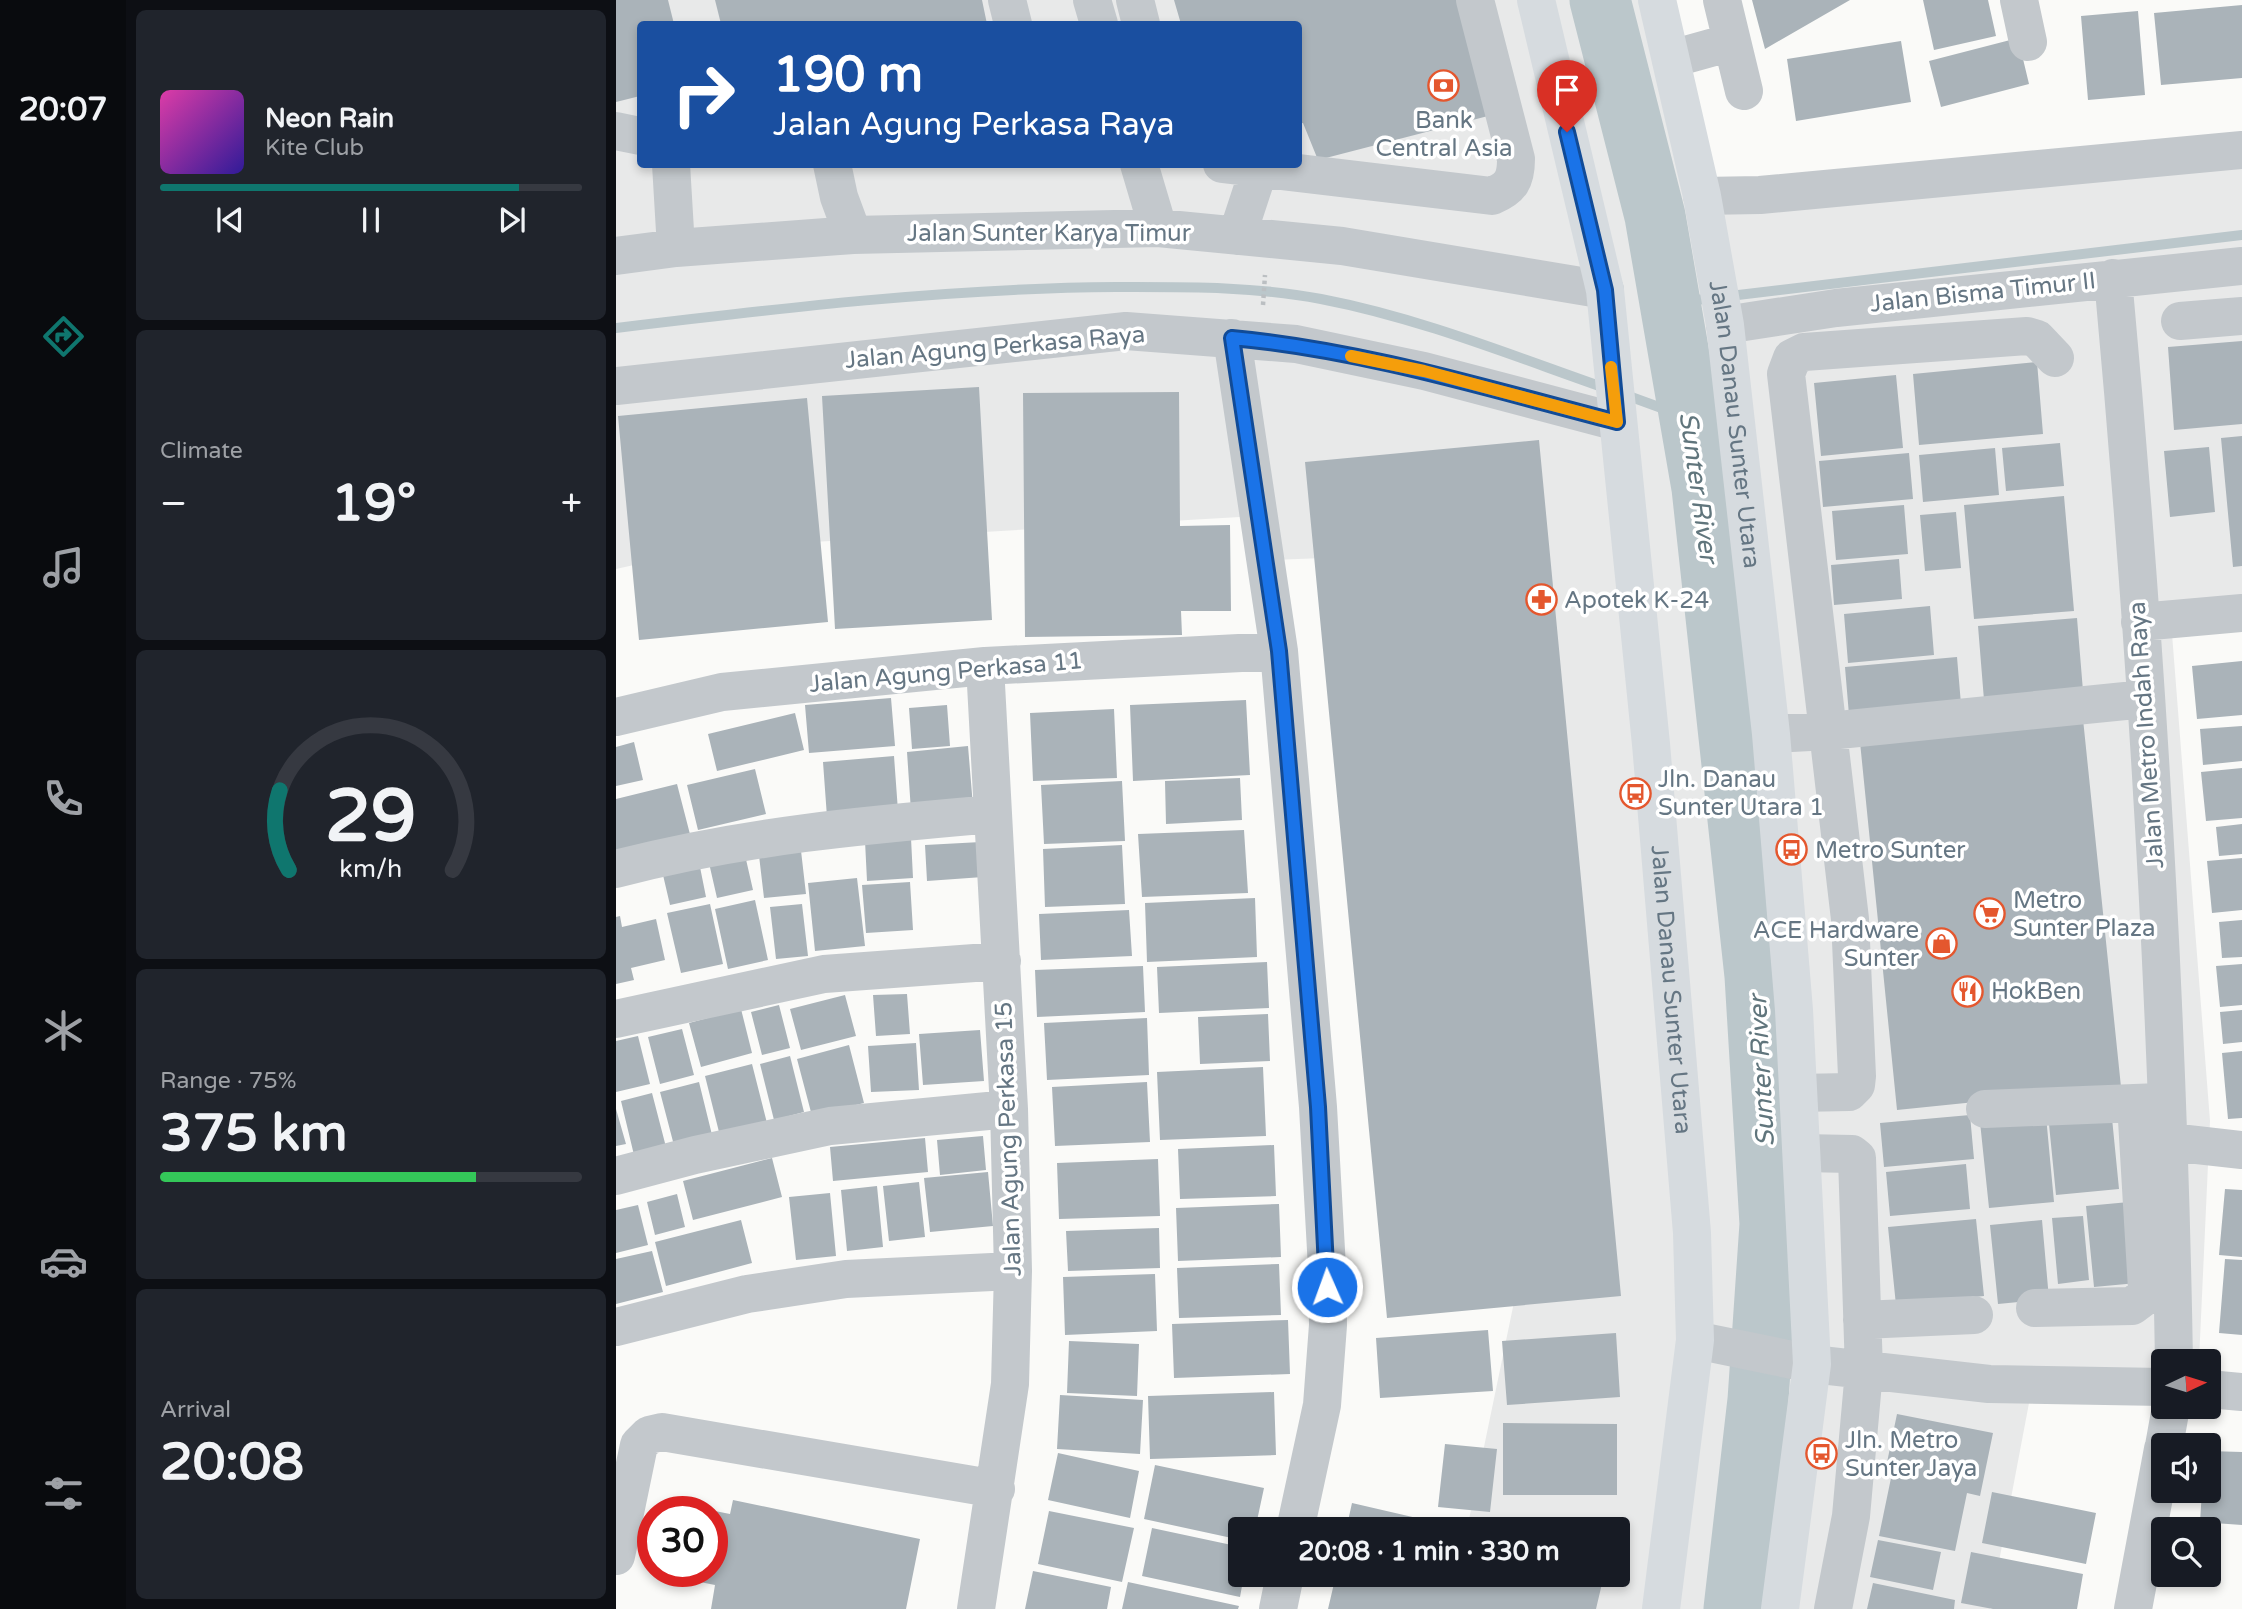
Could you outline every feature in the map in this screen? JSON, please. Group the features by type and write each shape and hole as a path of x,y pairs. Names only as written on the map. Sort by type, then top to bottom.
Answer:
{"main road":[{"name":"Jalan Danau Sunter Utara","path":"1536,0 1606,299 1615,410 1651,744 1692,1233 1709,1343 1661,1609"},
{"name":"Jalan Danau Sunter Utara","path":"1657,0 1702,196 1724,317 1771,734 1802,1153 1800,1362 1780,1609"}],"street":[{"path":"1007,0 1012,21"},
{"path":"1092,0 1098,21"},
{"path":"1135,0 1140,21"},
{"path":"1252,168 1492,196 1509,188 1516,174 1516,159 1475,0"},
{"path":"1722,0 1744,91"},
{"path":"2019,0 2028,42"},
{"path":"1671,59 1732,42"},
{"path":"616,131 637,135"},
{"path":"1702,196 1760,195 2242,150"},
{"path":"671,168 676,248"},
{"path":"833,168 839,197 853,235"},
{"path":"1140,168 1158,228"},
{"path":"1237,236 1259,169"},
{"name":"Jalan Sunter Karya Timur","path":"616,256 676,248 853,235 1158,228 1342,246 1606,299"},
{"name":"Jalan Bisma Timur II","path":"1724,317 2242,266"},
{"name":"Jalan Metro Indah Raya","path":"2113,278 2145,699 2152,1102 2170,1142 2174,1349"},
{"path":"1836,308 1840,349"},
{"path":"2180,321 2242,316"},
{"name":"Jalan Agung Perkasa Raya","path":"616,386 1126,331 1296,344 1615,410"},
{"path":"1798,1093 1849,1092 1856,1085 1857,1076 1850,919 1786,373 1792,358 1804,352 2027,336 2037,339 2055,358"},
{"path":"1232,338 1279,651 1318,1107 1327,1268 1328,1325 1322,1405 1298,1517"},
{"path":"2140,622 2242,613"},
{"name":"Jalan Agung Perkasa 11","path":"616,717 722,692 985,666 1279,651"},
{"name":"Jalan Agung Perkasa 15","path":"976,1609 1010,1384 1013,1271 1009,1109 985,666"},
{"path":"1771,734 1829,732 2145,699"},
{"path":"616,869 660,857 802,831 993,814"},
{"path":"616,1019 824,974 1002,961"},
{"path":"1985,1109 2152,1102 2147,1289 2144,1297 2132,1306 2035,1308"},
{"path":"616,1176 695,1155 830,1126 1009,1109"},
{"path":"2170,1142 2242,1150"},
{"path":"1802,1153 1852,1154 1857,1158 1864,1371 1851,1516 1833,1609"},
{"path":"616,1327 747,1294 846,1279 1013,1271"},
{"path":"1862,1320 1973,1315"},
{"path":"1709,1343 1800,1362 1989,1384 2151,1387"},
{"path":"2221,1390 2242,1391"},
{"path":"616,1556 639,1445 649,1435 662,1432 996,1489"},
{"path":"2133,1609 2153,1503"},
{"path":"1278,1609 1283,1587"}],"path":[{"path":"1263,316 1265,267"}],"shaded area":[{"path":"616,0 1668,0 1703,196 2242,152 2242,601 2170,608 2210,1121 2200,1349 2151,1349 2151,1391 2033,1382 1990,1609 1451,1609 1456,1587 1630,1587 1630,1517 1469,1517 1519,1278 1453,553 1272,560 1257,516 710,548 616,569"}],"building":[{"path":"616,0 668,0 673,21 637,21 637,97 616,102"},
{"path":"715,0 982,0 986,21 720,21"},
{"path":"1174,0 1467,0 1488,116 1318,160 1302,123 1302,21 1180,21"},
{"path":"1752,0 1850,0 1765,49"},
{"path":"1923,0 1988,0 1996,36 1934,50"},
{"path":"2242,5 2242,78 2161,85 2154,13"},
{"path":"2138,11 2145,95 2088,100 2081,16"},
{"path":"2018,38 2029,84 1941,107 1929,61"},
{"path":"1901,41 1911,102 1796,121 1787,59"},
{"path":"2242,341 2242,424 2174,430 2168,347"},
{"path":"2037,362 2043,434 1919,445 1913,374"},
{"path":"1896,375 1903,448 1821,456 1814,383"},
{"path":"979,387 992,620 835,629 822,396"},
{"path":"1179,392 1180,526 1230,525 1231,611 1181,611 1182,635 1025,637 1023,393"},
{"path":"807,398 828,622 639,640 618,416"},
{"path":"2242,436 2242,566 2233,567 2221,438"},
{"path":"1539,440 1621,1296 1387,1318 1305,462"},
{"path":"2060,443 2064,486 2006,491 2002,448"},
{"path":"2209,447 2215,512 2170,517 2164,451"},
{"path":"1995,448 1999,495 1923,502 1919,455"},
{"path":"1909,453 1913,499 1823,507 1819,461"},
{"path":"2064,496 2074,611 1974,619 1964,505"},
{"path":"1904,505 1908,554 1836,560 1832,511"},
{"path":"1956,512 1961,568 1925,571 1920,515"},
{"path":"1899,559 1902,599 1834,605 1831,565"},
{"path":"1930,606 1934,655 1848,663 1844,614"},
{"path":"2077,618 2083,691 1984,700 1978,626"},
{"path":"1957,657 1962,716 1850,727 1845,667"},
{"path":"2242,661 2242,715 2197,719 2192,666"},
{"path":"891,698 895,746 809,753 805,705"},
{"path":"1246,700 1250,775 1133,781 1130,705"},
{"path":"947,705 950,746 912,749 909,708"},
{"path":"1114,709 1117,778 1033,781 1030,713"},
{"path":"795,713 804,750 717,771 708,734"},
{"name":"Metro Sunter Plaza","path":"2083,719 2121,1087 1897,1110 1860,742"},
{"path":"2242,726 2242,761 2203,765 2200,729"},
{"path":"634,742 643,780 616,786 616,747"},
{"path":"968,746 973,806 911,811 907,752"},
{"path":"894,756 898,811 827,817 823,762"},
{"path":"2242,768 2242,818 2206,821 2201,772"},
{"path":"755,769 766,814 698,830 687,785"},
{"path":"1240,778 1242,820 1166,824 1165,781"},
{"path":"1122,781 1125,841 1044,844 1041,785"},
{"path":"677,784 692,842 616,860 616,799"},
{"path":"2242,824 2242,854 2219,856 2216,827"},
{"path":"1244,830 1248,893 1142,897 1138,834"},
{"path":"911,838 913,878 867,881 865,841"},
{"path":"800,842 806,894 764,898 758,847"},
{"path":"981,842 983,877 927,881 925,845"},
{"path":"1122,845 1125,904 1045,907 1043,849"},
{"path":"745,855 753,890 717,898 709,863"},
{"path":"2242,858 2242,910 2212,913 2207,861"},
{"path":"700,867 706,897 670,905 663,875"},
{"path":"857,878 865,946 815,951 808,883"},
{"path":"910,882 913,930 866,933 862,885"},
{"path":"1255,898 1257,957 1147,962 1145,903"},
{"path":"755,900 768,960 728,969 715,909"},
{"path":"710,904 723,964 681,973 667,913"},
{"path":"802,904 808,956 776,959 770,907"},
{"path":"1129,910 1132,956 1041,960 1039,914"},
{"path":"620,916 622,927 656,919 665,960 631,968 634,980 616,984 616,917"},
{"path":"2242,920 2242,957 2222,958 2219,922"},
{"path":"1267,962 1269,1008 1159,1013 1157,967"},
{"path":"2242,964 2242,1005 2220,1007 2216,966"},
{"path":"1143,966 1145,1012 1037,1017 1035,970"},
{"path":"907,994 910,1034 876,1036 873,995"},
{"path":"845,995 856,1036 801,1050 790,1009"},
{"path":"779,1005 790,1048 762,1055 751,1012"},
{"path":"741,1009 752,1053 701,1067 689,1023"},
{"path":"2242,1010 2242,1042 2223,1044 2220,1012"},
{"path":"1268,1014 1270,1061 1200,1064 1198,1017"},
{"path":"1147,1018 1149,1075 1047,1080 1044,1023"},
{"path":"682,1029 694,1075 660,1084 648,1037"},
{"path":"980,1030 984,1081 923,1085 919,1034"},
{"path":"638,1036 650,1084 616,1092 616,1041"},
{"path":"916,1043 919,1090 871,1092 868,1046"},
{"path":"849,1045 864,1103 812,1116 797,1059"},
{"path":"2242,1051 2242,1118 2228,1119 2222,1053"},
{"path":"790,1056 804,1112 774,1120 760,1064"},
{"path":"752,1064 768,1127 721,1140 705,1076"},
{"path":"1263,1067 1266,1136 1160,1140 1157,1072"},
{"path":"699,1082 714,1143 676,1153 660,1092"},
{"path":"1147,1082 1150,1142 1055,1146 1052,1087"},
{"path":"652,1093 666,1147 634,1155 621,1101"},
{"path":"2111,1108 2119,1189 2056,1195 2048,1114"},
{"path":"616,1109 626,1144 616,1146"},
{"path":"1970,1115 1974,1159 1884,1167 1880,1123"},
{"path":"2046,1116 2054,1202 1989,1208 1980,1122"},
{"path":"983,1136 986,1170 940,1175 937,1140"},
{"path":"925,1138 928,1172 833,1181 830,1147"},
{"path":"1274,1145 1276,1196 1180,1199 1178,1149"},
{"path":"772,1158 782,1197 693,1220 683,1181"},
{"path":"1158,1159 1160,1216 1059,1219 1057,1163"},
{"path":"1966,1164 1970,1209 1890,1216 1886,1172"},
{"path":"988,1172 993,1226 930,1232 924,1178"},
{"path":"919,1182 925,1237 889,1241 883,1186"},
{"path":"877,1186 883,1247 847,1251 841,1190"},
{"path":"2225,1189 2242,1190 2242,1257 2219,1255"},
{"path":"830,1193 836,1256 796,1260 789,1197"},
{"path":"677,1194 685,1227 655,1235 647,1202"},
{"path":"2129,1202 2137,1283 2094,1287 2086,1206"},
{"path":"1279,1204 1281,1257 1178,1261 1176,1208"},
{"path":"638,1205 648,1245 616,1253 616,1210"},
{"path":"2083,1216 2089,1280 2058,1284 2052,1218"},
{"path":"1976,1219 1984,1296 1896,1305 1888,1227"},
{"path":"741,1220 752,1263 666,1286 655,1242"},
{"path":"2042,1220 2049,1299 1998,1304 1990,1225"},
{"path":"1159,1228 1160,1268 1068,1271 1066,1231"},
{"path":"652,1251 663,1292 616,1304 616,1259"},
{"path":"2225,1259 2242,1260 2242,1335 2219,1333"},
{"path":"1279,1264 1281,1315 1179,1318 1177,1268"},
{"path":"1155,1274 1157,1331 1065,1335 1063,1277"},
{"path":"1288,1320 1290,1374 1174,1378 1172,1324"},
{"path":"1488,1330 1493,1391 1380,1398 1376,1338"},
{"path":"1616,1333 1620,1397 1507,1405 1502,1341"},
{"path":"1069,1341 1139,1344 1137,1396 1067,1393"},
{"path":"1274,1392 1276,1455 1150,1459 1148,1396"},
{"path":"1060,1395 1143,1400 1140,1454 1057,1449"},
{"path":"1897,1414 1993,1433 1980,1496 1967,1493 1955,1551 1879,1536 1891,1478 1884,1477"},
{"path":"1503,1423 1617,1424 1617,1495 1503,1495"},
{"path":"1445,1444 1497,1449 1490,1512 1438,1507"},
{"path":"2221,1451 2242,1452 2242,1525 2221,1524 2221,1517 2200,1517 2201,1503 2221,1503"},
{"path":"1058,1453 1139,1471 1130,1518 1048,1500"},
{"path":"1155,1465 1264,1488 1258,1517 1228,1517 1228,1537 1144,1519"},
{"path":"1992,1492 2096,1513 2086,1564 1982,1543"},
{"path":"733,1500 920,1539 906,1609 711,1609 715,1587 728,1587 730,1514"},
{"path":"1352,1503 1412,1517 1349,1517"},
{"path":"1049,1511 1134,1528 1122,1582 1038,1564"},
{"path":"1152,1528 1228,1544 1228,1587 1242,1587 1240,1597 1142,1576"},
{"path":"1878,1540 1941,1552 1933,1590 1870,1577"},
{"path":"1971,1552 2083,1574 2077,1609 1993,1609 1961,1603"},
{"path":"1033,1571 1111,1587 1107,1609 1025,1609"},
{"path":"1128,1582 1239,1606 1238,1609 1122,1609"},
{"path":"1873,1583 1955,1600 1954,1609 1867,1609"},
{"path":"1333,1587 1601,1587 1596,1609 1328,1609"}],"waterway":[{"name":"Sunter River","path":"1600,0 1655,216 1702,488 1755,976 1770,1224 1758,1400 1734,1609"},
{"path":"1671,303 2242,235"},
{"path":"616,328 803,307 991,291 1116,287 1244,289 1321,299 1394,316 1608,389"},
{"path":"1623,394 1689,418"}],"slow traffic":[{"path":"1351,356 1424,371 1617,422 1611,367"}],"place":[{"name":"Bank Central Asia","path":"1444,86"},
{"name":"Apotek K-24","path":"1541,600"},
{"name":"Jln. Danau Sunter Utara 1","path":"1635,793"},
{"name":"Metro Sunter","path":"1792,850"},
{"name":"Metro Sunter Plaza","path":"1990,914"},
{"name":"ACE Hardware Sunter","path":"1942,944"},
{"name":"HokBen","path":"1968,991"},
{"name":"Jln. Metro Sunter Jaya","path":"1822,1454"}],"route":[{"path":"1327,1287 1318,1107 1279,651 1232,338 1296,344 1424,371 1617,422 1605,290 1567,132"}]}
